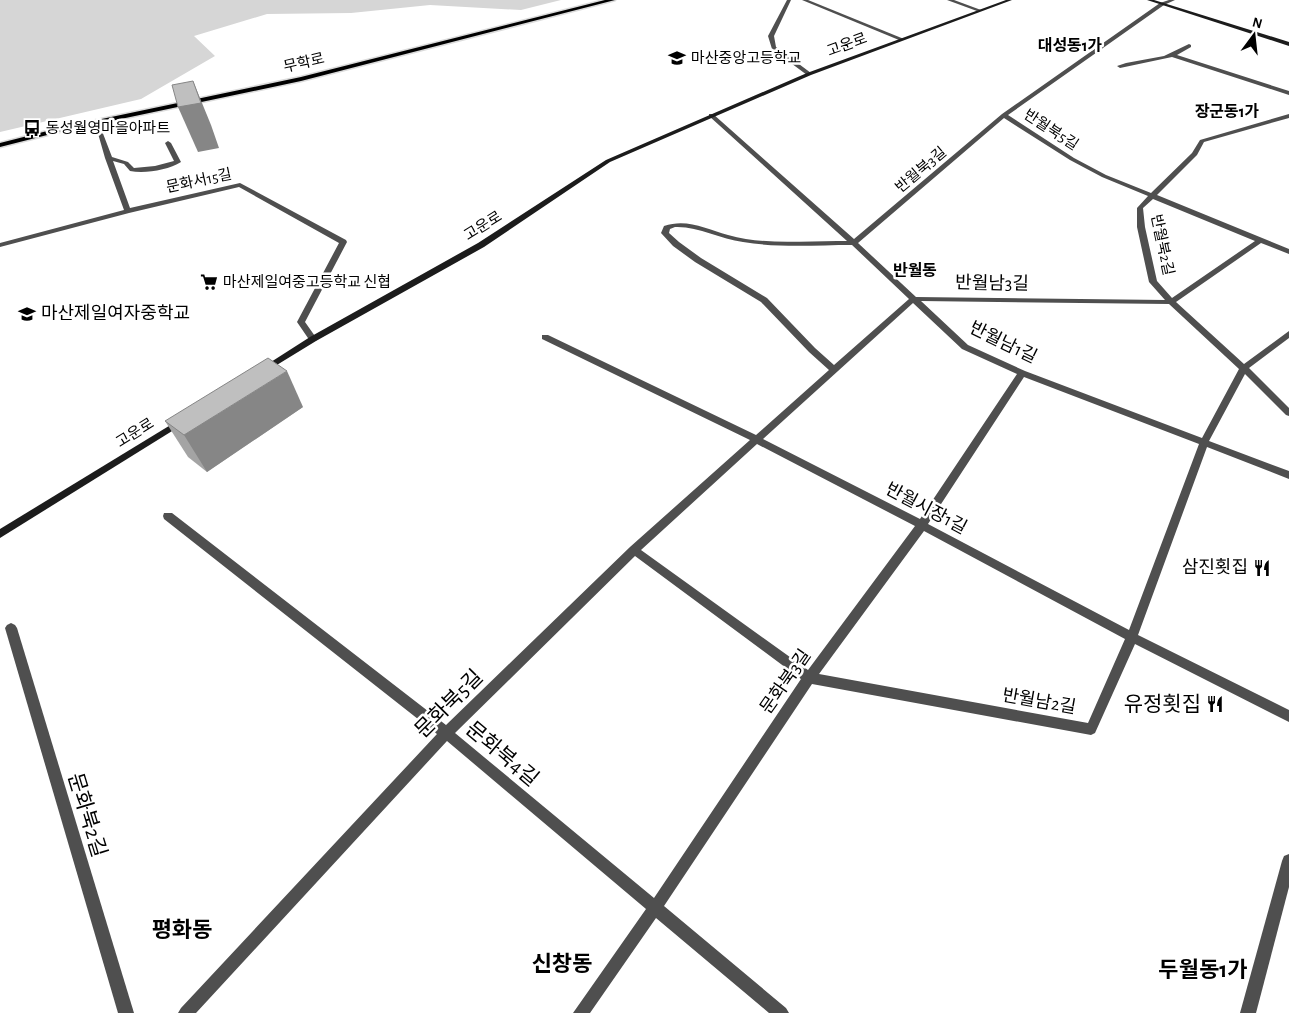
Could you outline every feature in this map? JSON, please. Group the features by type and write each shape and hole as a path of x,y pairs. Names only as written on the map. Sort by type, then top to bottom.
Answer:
{"main road":[{"name":"무학로","path":"0,140 599,0"},
{"name":"무학로","path":"0,145 59,130 301,79 612,0"},
{"name":"고운로","path":"254,376 313,339 481,244 608,161 809,74 1010,0"},
{"path":"1149,0 1289,44"},
{"name":"고운로","path":"0,534 186,418"}],"street":[{"path":"789,0 771,36 774,48 809,74"},
{"path":"804,0 901,39"},
{"path":"949,0 979,10"},
{"name":"반월북5길","path":"1174,0 1162,4 1004,115 1072,159 1104,176 1289,252"},
{"path":"1120,66 1159,60 1189,46"},
{"path":"1172,55 1289,93"},
{"name":"반월남1길","path":"711,115 854,243 966,347 1022,373 1289,475"},
{"name":"반월북3길","path":"854,243 1004,115"},
{"name":"반월북2길","path":"1289,116 1202,141 1195,154 1140,208 1141,227 1153,282 1171,302 1244,368 1289,413"},
{"path":"98,131 128,211"},
{"path":"108,158 126,163 132,170 150,170 178,162 168,144"},
{"name":"문화서15길","path":"0,245 128,211 240,185 343,242 300,322 313,339"},
{"path":"835,370 812,350 764,300 712,269 676,244 665,233 667,228 673,224 742,240 854,243"},
{"path":"1171,302 1261,240"},
{"path":"757,440 913,299"},
{"name":"반월남3길","path":"913,299 1171,302"},
{"path":"1244,368 1289,334"},
{"name":"반월시장1길","path":"545,337 757,440 1132,637 1289,716"},
{"name":"반월남2길","path":"634,550 809,678 1091,729 1132,637 1204,442 1244,368"},
{"name":"문화북3길","path":"581,1013 809,678 922,525 1022,373"},
{"name":"문화북5길","path":"186,1013 446,733 634,550 757,440"},
{"name":"문화북4길","path":"168,516 446,733 781,1013"},
{"name":"문화북2길","path":"10,628 126,1013"},
{"path":"1248,1013 1289,860"}],"shaded area":[{"path":"0,0 561,0 521,10 430,5 351,13 267,14 194,36 215,56 141,99 0,132"}],"building":[{"path":"193,81 201,103 178,107 172,85"},
{"path":"268,358 287,371 184,435 165,421"}],"place":[{"name":"마산중앙고등학교","path":"677,58"},
{"name":"동성월영마을아파트","path":"32,128"},
{"name":"마산제일여중고등학교 신협","path":"209,282"},
{"name":"마산제일여자중학교","path":"27,314"},
{"name":"삼진횟집","path":"1262,568"},
{"name":"유정횟집","path":"1215,704"}],"district":[{"name":"대성동1가","path":"1070,46"},
{"name":"장군동1가","path":"1227,112"},
{"name":"반월동","path":"915,271"},
{"name":"평화동","path":"182,930"},
{"name":"신창동","path":"562,964"},
{"name":"두월동1가","path":"1203,970"}]}
